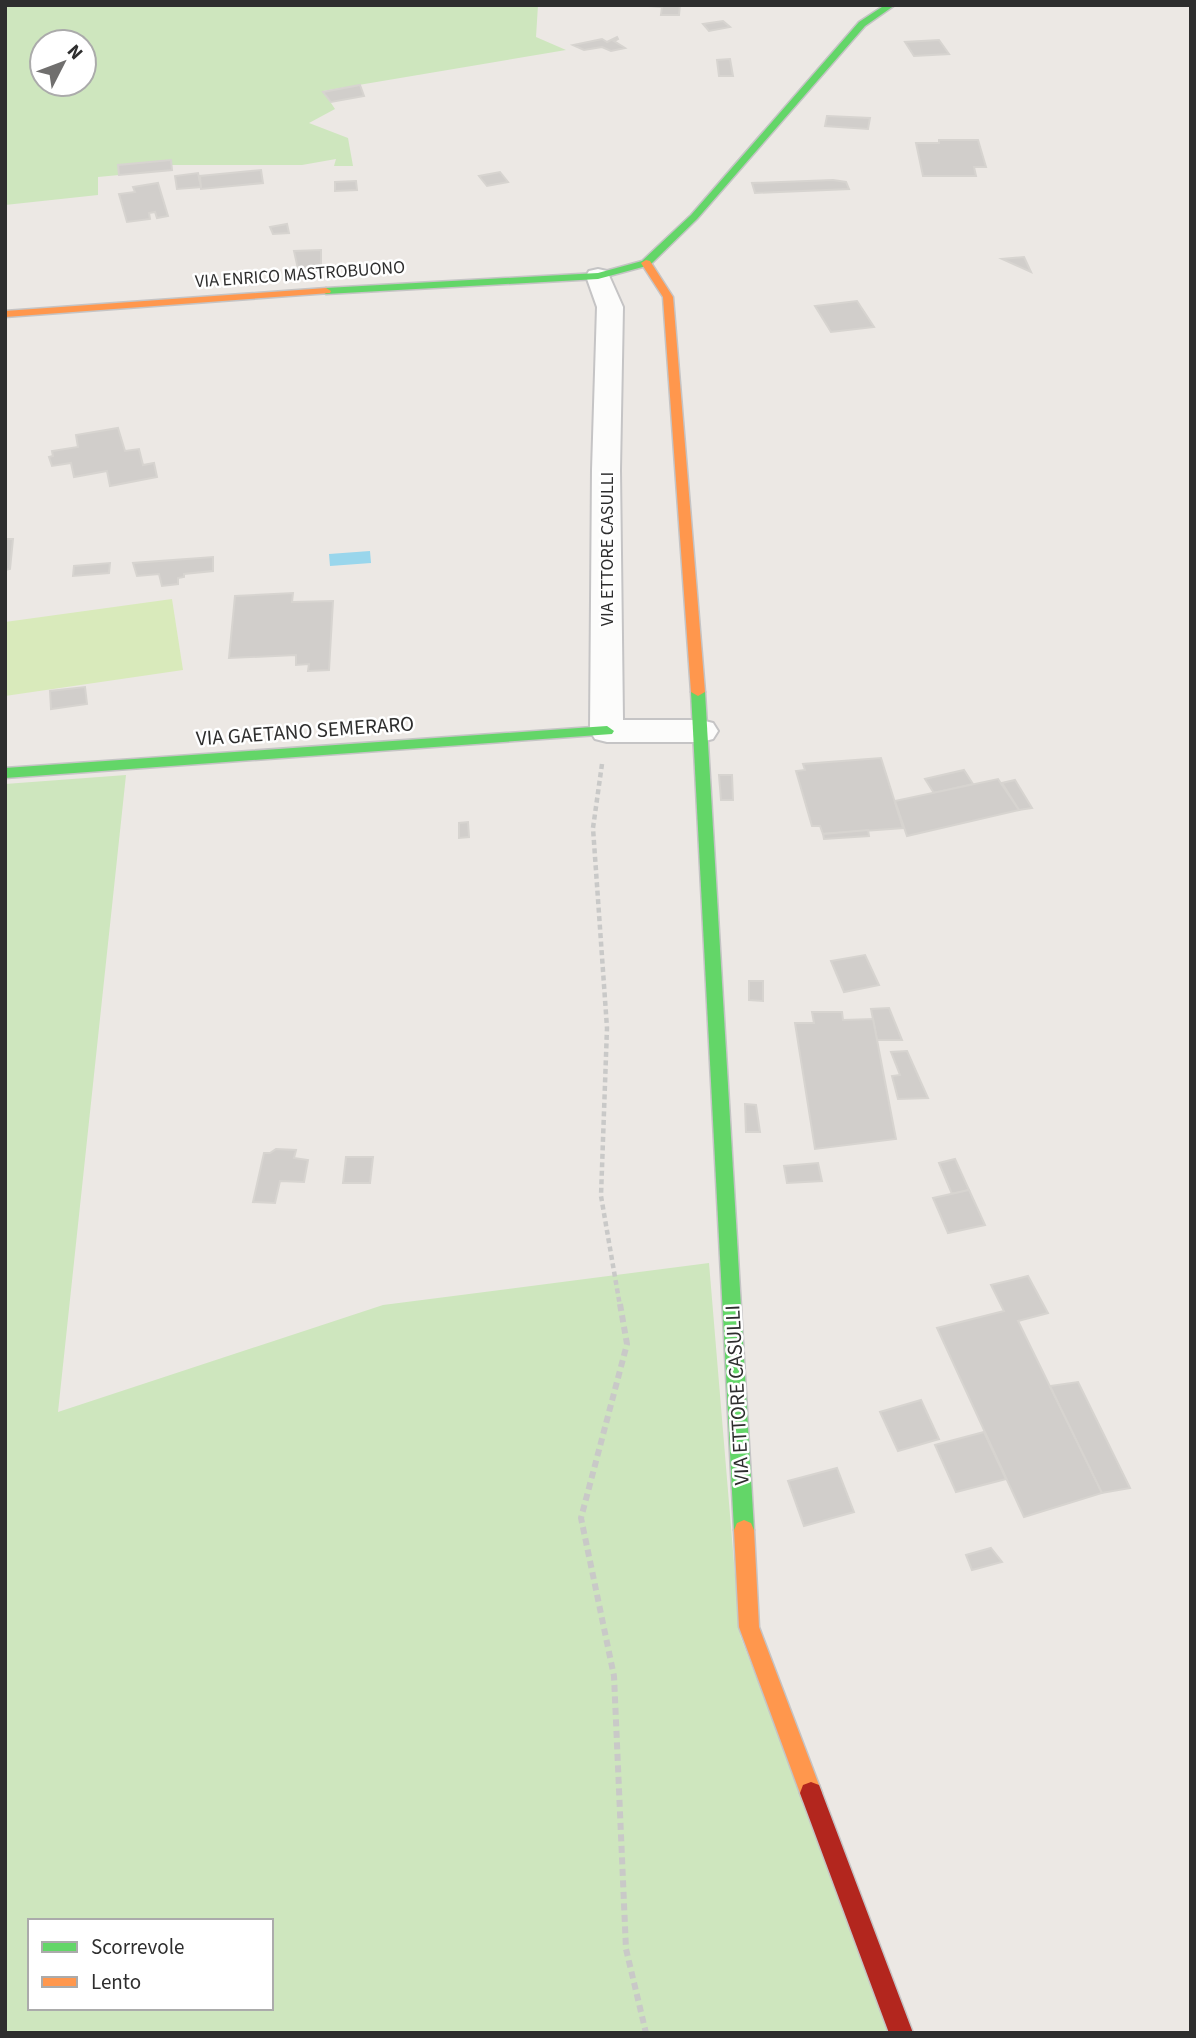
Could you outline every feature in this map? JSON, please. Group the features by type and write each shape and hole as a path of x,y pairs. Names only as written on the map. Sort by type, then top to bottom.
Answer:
{"street":[{"path":"646,263 694,217 862,24 891,5"},
{"name":"VIA ENRICO MASTROBUONO","path":"5,314 297,293 598,276 646,263"},
{"name":"VIA ETTORE CASULLI","path":"646,263 668,297 701,731 749,1627 901,2033"},
{"name":"VIA ETTORE CASULLI","path":"598,276 610,307 607,731"},
{"path":"607,731 701,731"},
{"name":"VIA GAETANO SEMERARO","path":"5,773 607,731"}],"path":[{"path":"607,731 593,828 607,1028 601,1196 627,1344 581,1518 614,1676 626,1950 646,2033"}],"green space":[{"path":"5,5 538,5 536,37 566,50 323,91 335,109 309,123 348,138 353,166 334,166 336,159 302,165 119,165 119,175 98,177 98,195 5,205"},
{"path":"172,599 183,670 5,696 5,622"},
{"path":"126,775 58,1412 383,1305 709,1263 740,1635 893,2033 5,2033 5,784"}],"water":[{"path":"370,551 371,563 330,566 329,554"}],"building":[{"path":"634,5 680,5 679,15 661,15 662,7"},
{"path":"723,21 730,27 709,31 703,24"},
{"path":"617,37 614,41 625,48 611,51 602,47 584,50 573,45 602,39 607,42"},
{"path":"939,40 949,54 914,56 905,42"},
{"path":"730,59 733,76 719,76 717,60"},
{"path":"360,85 364,96 331,102 323,92"},
{"path":"827,116 870,118 868,129 825,126"},
{"path":"939,140 978,140 986,167 974,167 976,176 923,176 916,143 939,143"},
{"path":"171,160 172,170 119,175 118,165"},
{"path":"261,170 263,183 201,189 200,176"},
{"path":"500,172 508,182 487,186 479,176"},
{"path":"198,173 201,187 177,189 175,176"},
{"path":"833,180 846,182 849,189 755,193 752,183"},
{"path":"356,181 357,190 335,191 335,182"},
{"path":"158,183 168,216 157,218 155,212 149,213 150,219 127,222 119,194 135,192 133,187"},
{"path":"287,224 289,233 273,234 270,227"},
{"path":"321,250 321,270 316,278 300,278 294,251"},
{"path":"1024,257 1031,272 1002,259"},
{"path":"857,301 874,327 831,332 815,306"},
{"path":"118,428 125,451 139,449 143,465 154,463 157,477 110,486 107,471 74,477 71,463 52,466 49,457 53,456 52,451 78,447 76,435"},
{"path":"5,539 13,539 10,569 5,570"},
{"path":"213,557 213,571 184,574 184,577 178,578 178,584 162,586 159,574 137,576 133,563"},
{"path":"110,563 109,573 73,576 74,566"},
{"path":"293,593 292,602 333,601 329,670 308,671 309,664 296,665 296,655 229,658 235,596"},
{"path":"85,687 87,704 51,709 50,691"},
{"path":"881,758 903,828 823,834 820,826 812,826 796,771 805,770 803,764"},
{"path":"964,770 973,784 934,793 925,779"},
{"path":"719,775 732,775 733,800 721,800"},
{"path":"998,779 1019,810 907,836 895,801"},
{"path":"1015,780 1032,808 1019,810 1002,783"},
{"path":"468,822 469,837 459,838 459,823"},
{"path":"868,830 869,836 824,839 823,834"},
{"path":"865,955 879,985 844,992 831,961"},
{"path":"749,981 763,981 763,1001 749,1000"},
{"path":"889,1008 902,1040 877,1040 871,1009"},
{"path":"812,1012 842,1012 843,1020 873,1019 896,1139 815,1149 795,1023 814,1023"},
{"path":"907,1051 928,1098 898,1099 892,1076 900,1075 891,1052"},
{"path":"745,1104 756,1105 760,1132 746,1132"},
{"path":"276,1149 296,1150 294,1158 308,1160 304,1182 280,1181 275,1203 253,1202 264,1153"},
{"path":"346,1157 373,1157 370,1183 343,1183"},
{"path":"955,1159 969,1190 952,1194 939,1163"},
{"path":"818,1163 822,1181 787,1183 784,1166"},
{"path":"969,1190 985,1225 948,1233 933,1198"},
{"path":"1028,1276 1048,1313 1018,1321 1102,1493 1024,1517 937,1328 1004,1311 991,1285"},
{"path":"1078,1382 1130,1488 1102,1493 1050,1386"},
{"path":"921,1400 939,1439 898,1451 880,1412"},
{"path":"984,1432 1006,1479 956,1492 935,1445"},
{"path":"837,1468 854,1512 804,1526 788,1481"},
{"path":"991,1548 1002,1562 972,1570 966,1555"}],"traffic: fast":[{"path":"326,291 598,276 646,263 694,217 862,24 891,5"},
{"path":"698,692 744,1530"},
{"path":"5,773 607,731"}],"traffic: slow":[{"path":"646,263 668,297 698,692"},
{"path":"5,314 326,291"},
{"path":"744,1530 749,1627 811,1793"}],"traffic: jam":[{"path":"811,1793 901,2033"}]}
